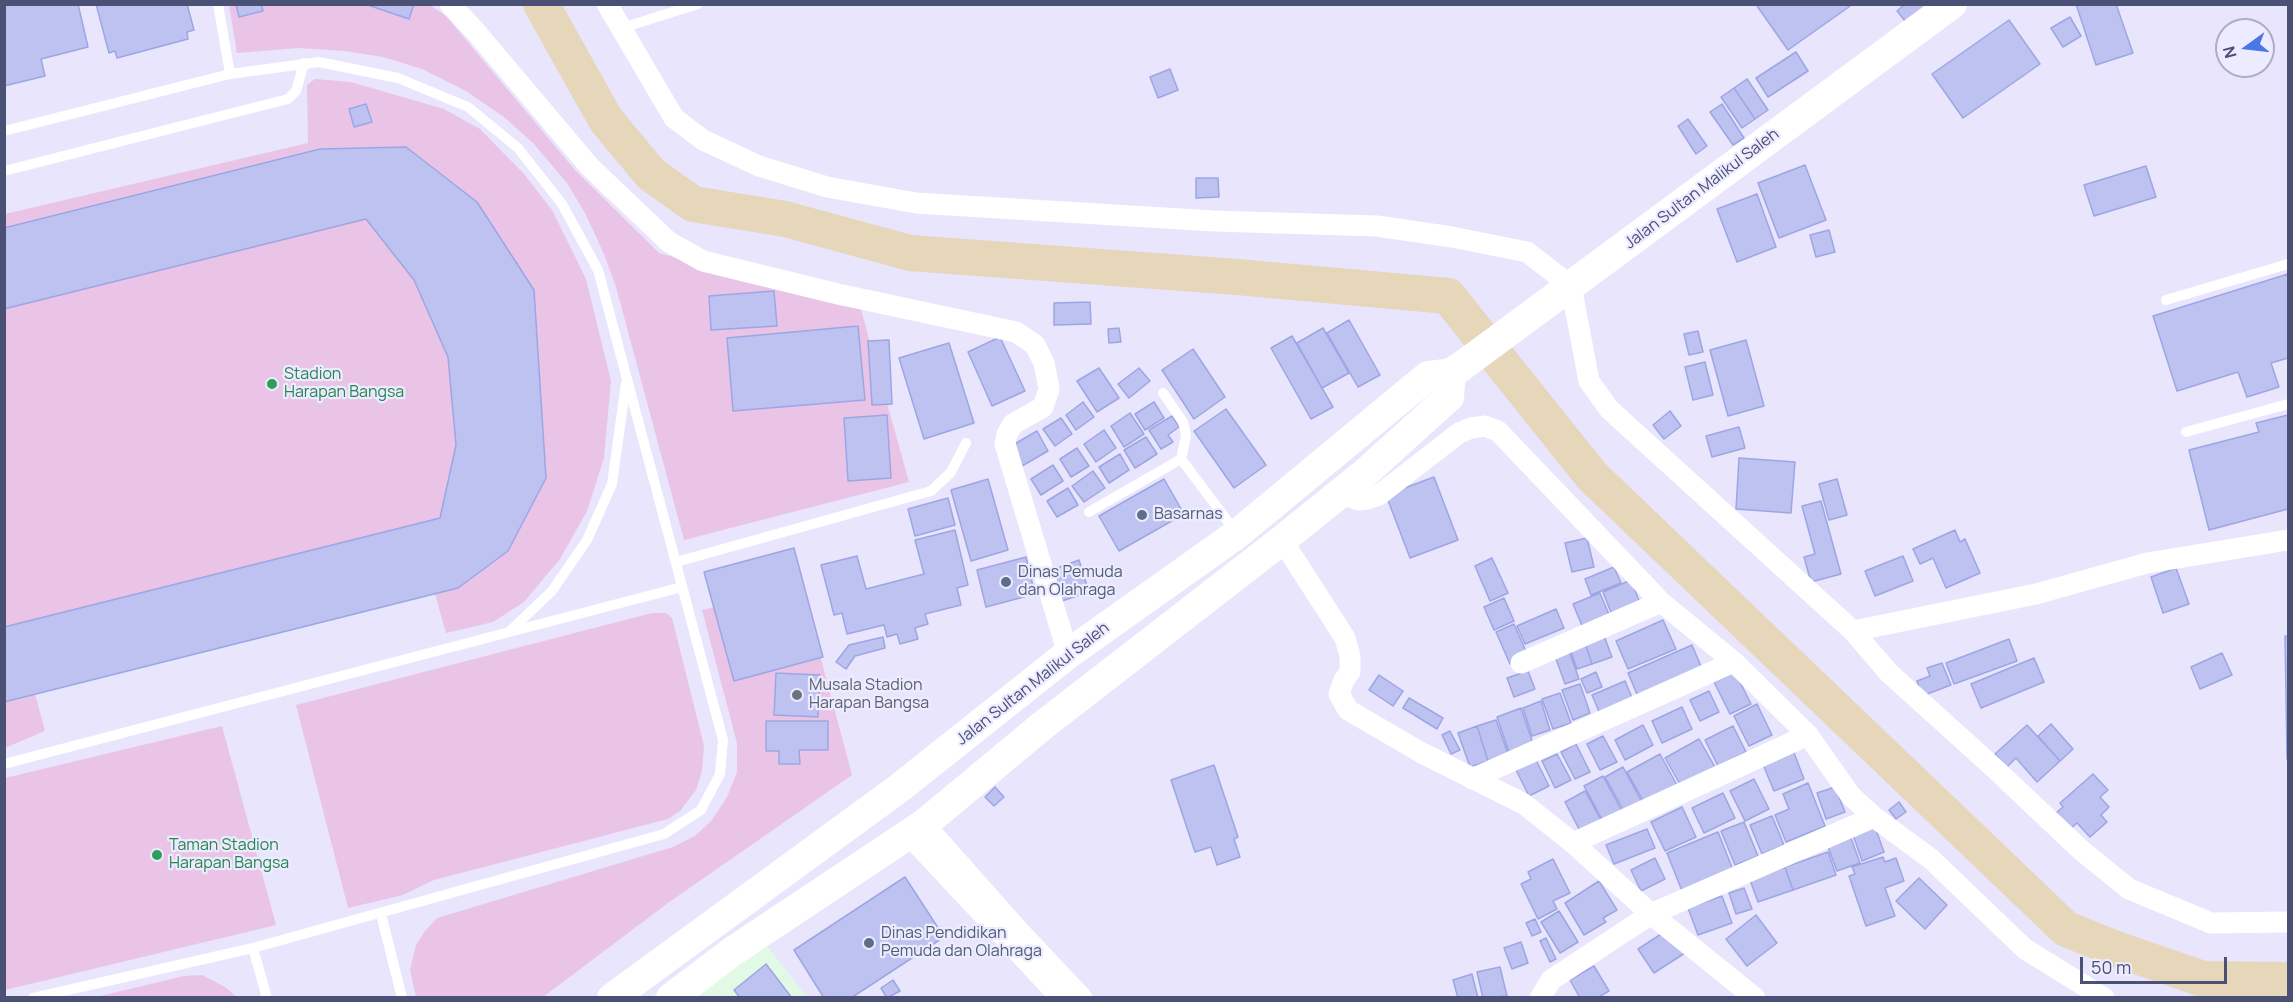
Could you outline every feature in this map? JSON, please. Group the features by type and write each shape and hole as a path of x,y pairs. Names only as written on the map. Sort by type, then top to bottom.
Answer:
{"main road":[{"name":"Jalan Sultan Malikul Saleh","path":"612,998 898,789 1068,654 1237,534 1428,376 1457,370 1952,4"},
{"path":"670,998 733,951 916,829 1042,726 1282,540 1340,493 1449,397 1457,370"},
{"path":"1017,694 1042,726"},
{"path":"710,925 733,951"}],"street":[{"path":"450,4 590,167 669,242 703,261 838,294 1016,332 1035,345 1044,363 1049,389 1043,406 1013,424 1007,434 1005,444 1068,654"},
{"path":"607,4 674,117 681,123 703,140 759,166 827,187 916,203 1214,221 1377,226 1452,237 1527,252 1571,286 1589,381 1609,409 1853,631 1889,673 2081,850 2129,889 2211,923 2289,922"},
{"path":"1340,493 1358,500 1368,500 1379,495 1459,433 1485,426 1498,431 1661,602 1734,662 1808,735 1851,796 1874,817 1931,859 2025,948 2104,998"},
{"path":"1282,540 1345,638 1350,656 1350,672 1339,694 1348,710 1473,779 1524,804 1573,843 1651,914 1755,998"},
{"path":"1853,631 2036,594 2147,563 2289,540"},
{"path":"1521,663 1661,602"},
{"path":"1473,779 1734,662"},
{"path":"1573,843 1808,735"},
{"path":"1540,998 1551,980 1651,914 1874,817"},
{"path":"916,829 1061,998"},
{"path":"916,829 1018,930 1082,998"}],"lane":[{"path":"218,4 230,74"},
{"path":"621,28 698,4"},
{"path":"4,131 230,74 319,62 398,78 468,107 518,147 562,204 598,270 723,740 720,774 700,810 664,834 253,948 33,998"},
{"path":"4,171 288,99 296,91 304,63"},
{"path":"2166,300 2289,264"},
{"path":"511,630 552,591 587,540 612,484 627,376"},
{"path":"1089,512 1181,459 1186,437 1183,422 1163,393"},
{"path":"2186,432 2289,404"},
{"path":"676,562 931,491 951,472 966,443"},
{"path":"1181,459 1237,534"},
{"path":"4,764 682,587"},
{"path":"381,914 402,998"},
{"path":"253,948 267,998"}],"shaded area":[{"path":"229,5 430,5 446,16 575,170 659,253 860,306 909,482 684,540 616,287 604,254 585,213 567,183 533,143 504,117 466,91 422,69 383,57 345,51 299,48 237,53"},
{"name":"Stadion Harapan Bangsa","path":"315,79 351,82 444,109 480,129 524,174 552,210 586,279 611,381 604,458 587,511 560,559 524,602 493,622 446,633 435,594 35,694 45,731 5,748 5,214 308,143 307,85"},
{"path":"802,588 852,775 668,903 543,997 416,997 410,970 416,945 437,918 673,847 695,836 712,820 727,797 737,772 737,743 702,610"},
{"path":"652,613 666,613 672,618 704,746 702,771 696,790 680,811 668,819 434,880 403,895 348,908 296,705"},
{"path":"222,726 276,925 5,990 5,778"},
{"path":"753,928 807,997 649,998"},
{"path":"202,975 225,987 237,997 96,997 184,976"}],"building":[{"path":"4,4 78,4 88,47 41,59 45,76 4,86"},
{"path":"96,4 187,4 194,30 187,32 188,39 117,58 115,51 109,53"},
{"path":"236,4 261,4 263,11 239,17"},
{"path":"365,4 414,4 409,19"},
{"path":"1759,4 1853,4 1788,50 1757,6"},
{"path":"1905,4 1930,4 1906,22 1897,11"},
{"path":"2076,4 2116,4 2133,53 2096,65"},
{"path":"2070,17 2081,36 2063,47 2051,28"},
{"path":"2009,20 2040,64 1963,118 1932,74"},
{"path":"1796,52 1808,71 1768,97 1756,78"},
{"path":"1170,69 1178,90 1158,98 1150,77"},
{"path":"1747,79 1768,110 1755,119 1734,88"},
{"path":"1734,88 1755,119 1742,128 1721,97"},
{"path":"366,104 372,122 354,127 349,109"},
{"path":"1722,104 1744,138 1733,145 1710,112"},
{"path":"1688,119 1707,146 1696,154 1678,126"},
{"path":"406,147 477,202 534,290 546,478 508,551 458,588 4,702 4,627 440,518 456,445 448,357 414,280 366,219 4,309 4,228 320,149"},
{"path":"1805,165 1826,220 1779,238 1758,183"},
{"path":"2146,166 2156,197 2094,216 2084,185"},
{"path":"1196,178 1218,178 1219,197 1196,198"},
{"path":"1757,194 1776,247 1737,262 1717,209"},
{"path":"1829,230 1835,252 1816,257 1810,235"},
{"path":"2288,274 2288,358 2271,363 2279,387 2247,397 2238,372 2177,391 2153,316"},
{"path":"774,291 777,326 711,330 709,296"},
{"path":"1090,302 1091,324 1054,325 1054,303"},
{"path":"1349,320 1380,375 1358,387 1327,333"},
{"path":"858,326 865,400 733,411 727,338"},
{"path":"1119,328 1121,342 1109,343 1108,329"},
{"path":"1323,328 1349,373 1322,388 1297,343"},
{"path":"1698,331 1703,352 1689,355 1684,334"},
{"path":"1292,336 1333,407 1311,419 1271,348"},
{"path":"1000,337 1025,391 992,406 968,352"},
{"path":"889,340 892,404 872,405 868,341"},
{"path":"1746,340 1764,406 1728,416 1710,350"},
{"path":"949,343 974,423 924,439 899,358"},
{"path":"1193,349 1225,397 1194,419 1162,370"},
{"path":"1705,362 1713,395 1693,400 1685,367"},
{"path":"1099,368 1119,398 1097,412 1077,381"},
{"path":"1139,368 1150,381 1129,398 1118,384"},
{"path":"1083,402 1094,417 1076,430 1066,415"},
{"path":"1154,402 1164,418 1145,430 1135,414"},
{"path":"1226,409 1266,465 1234,488 1194,431"},
{"path":"1670,411 1681,426 1664,439 1653,425"},
{"path":"1130,413 1144,434 1124,447 1111,426"},
{"path":"887,415 891,478 848,481 844,418"},
{"path":"2288,415 2288,509 2209,530 2189,450 2259,432 2256,423"},
{"path":"1172,416 1179,427 1168,435 1173,442 1161,449 1149,430"},
{"path":"1061,418 1072,434 1055,446 1043,429"},
{"path":"1739,427 1745,448 1712,457 1706,436"},
{"path":"1104,430 1116,448 1096,462 1084,444"},
{"path":"1037,431 1048,451 1022,466 1011,446"},
{"path":"1146,437 1157,454 1135,468 1124,450"},
{"path":"1077,448 1089,466 1071,477 1060,459"},
{"path":"1120,454 1129,470 1109,483 1099,467"},
{"path":"1739,458 1795,462 1791,513 1736,509"},
{"path":"1053,465 1063,481 1041,495 1031,479"},
{"path":"1093,471 1105,488 1084,502 1072,486"},
{"path":"1434,477 1458,540 1410,558 1386,495"},
{"path":"988,479 1008,550 971,561 951,490"},
{"name":"Basarnas","path":"1164,479 1184,514 1119,551 1099,516"},
{"path":"1837,479 1847,515 1829,520 1819,484"},
{"path":"1068,488 1078,505 1057,517 1047,501"},
{"path":"948,498 955,525 915,536 908,509"},
{"path":"1821,501 1841,574 1811,582 1804,557 1815,554 1802,506"},
{"path":"955,530 968,585 957,588 961,605 925,614 928,624 915,628 918,639 900,644 897,634 887,637 884,625 847,634 842,613 834,615 821,565 857,556 866,589 924,574 915,540"},
{"path":"1955,530 1960,542 1965,539 1980,573 1946,588 1933,558 1920,564 1913,549"},
{"path":"1587,538 1594,567 1572,572 1565,543"},
{"path":"794,548 823,657 734,681 704,572"},
{"path":"1903,556 1913,581 1875,596 1865,571"},
{"name":"Dinas Pemuda dan Olahraga","path":"1026,557 1035,594 986,607 977,570"},
{"path":"1492,558 1508,593 1490,601 1475,566"},
{"path":"1079,560 1089,592 1062,601 1052,570"},
{"path":"1614,567 1621,583 1591,595 1585,579"},
{"path":"2176,568 2189,604 2163,613 2151,577"},
{"path":"1631,580 1640,603 1612,615 1603,592"},
{"path":"1600,593 1610,617 1583,628 1573,604"},
{"path":"1504,598 1514,621 1494,630 1484,607"},
{"path":"1556,609 1564,628 1525,644 1517,626"},
{"path":"1663,620 1676,649 1628,669 1616,641"},
{"path":"1514,624 1528,656 1510,664 1496,632"},
{"path":"1603,633 1612,657 1592,664 1584,640"},
{"path":"2285,636 2288,636 2288,759 2287,759"},
{"path":"883,637 885,648 855,656 846,669 836,662 849,645"},
{"path":"2009,639 2017,661 1954,684 1946,663"},
{"path":"1584,640 1592,664 1577,669 1569,646"},
{"path":"1692,645 1703,671 1639,699 1628,673"},
{"path":"1569,651 1579,679 1565,684 1555,656"},
{"path":"2222,653 2232,675 2200,689 2191,667"},
{"path":"2034,658 2044,682 1981,708 1971,684"},
{"path":"1942,663 1951,685 1922,696 1917,681 1930,676 1927,668"},
{"path":"1528,671 1535,689 1514,697 1507,678"},
{"path":"1596,672 1602,687 1587,693 1581,679"},
{"path":"1735,672 1751,704 1730,714 1714,682"},
{"name":"Musala Stadion Harapan Bangsa","path":"776,673 820,675 818,717 774,715"},
{"path":"1379,675 1403,691 1393,706 1369,690"},
{"path":"1625,681 1633,700 1600,714 1592,695"},
{"path":"1580,684 1590,713 1573,720 1562,690"},
{"path":"1709,691 1719,712 1700,721 1690,700"},
{"path":"1560,693 1571,723 1553,729 1542,699"},
{"path":"1409,698 1443,718 1437,729 1403,708"},
{"path":"1541,701 1550,730 1532,736 1523,708"},
{"path":"1757,704 1772,735 1749,746 1734,716"},
{"path":"1682,707 1692,729 1662,743 1652,721"},
{"path":"1521,708 1533,744 1509,752 1497,717"},
{"path":"1496,720 1508,754 1488,761 1477,726"},
{"path":"766,721 828,721 828,750 799,750 800,764 779,764 779,751 766,751"},
{"path":"2051,724 2073,749 2060,761 2038,736"},
{"path":"1643,725 1653,745 1625,760 1615,740"},
{"path":"2027,725 2060,761 2037,782 2016,758 2007,767 1995,754"},
{"path":"1477,726 1488,761 1470,767 1458,733"},
{"path":"1733,726 1746,752 1718,766 1705,740"},
{"path":"1450,731 1460,750 1451,754 1442,735"},
{"path":"1603,736 1617,762 1600,770 1587,744"},
{"path":"1699,739 1715,767 1681,786 1665,758"},
{"path":"1576,744 1590,772 1575,779 1561,752"},
{"path":"1793,750 1804,779 1774,791 1762,762"},
{"path":"1557,754 1571,780 1555,788 1542,761"},
{"path":"1660,754 1678,787 1645,804 1627,772"},
{"path":"1536,760 1549,786 1529,796 1516,770"},
{"path":"1214,765 1238,837 1234,839 1240,857 1217,865 1211,847 1195,852 1171,780"},
{"path":"1623,767 1643,804 1625,813 1605,777"},
{"path":"2093,774 2108,790 2100,797 2109,807 2101,815 2107,822 2090,837 2077,823 2070,829 2056,813 2063,807 2060,803"},
{"path":"1603,776 1624,815 1605,825 1584,786"},
{"path":"1754,779 1769,809 1745,821 1730,791"},
{"path":"1808,783 1825,826 1786,842 1775,815 1789,809 1783,794"},
{"path":"995,787 1004,797 994,806 985,797"},
{"path":"1835,787 1845,812 1826,819 1817,793"},
{"path":"1585,791 1601,820 1580,831 1565,802"},
{"path":"1723,793 1735,818 1704,833 1692,808"},
{"path":"1899,802 1906,812 1896,819 1889,810"},
{"path":"1682,807 1696,837 1665,851 1651,822"},
{"path":"1772,816 1784,845 1762,854 1750,825"},
{"path":"1744,822 1758,856 1735,865 1721,831"},
{"path":"1875,827 1884,852 1862,861 1853,835"},
{"path":"1647,829 1655,848 1614,864 1606,845"},
{"path":"1718,832 1733,870 1682,891 1667,853"},
{"path":"1851,838 1860,863 1837,871 1828,847"},
{"path":"1828,852 1836,875 1793,890 1785,867"},
{"path":"1883,857 1885,862 1896,858 1904,881 1885,888 1895,916 1866,926 1849,876 1855,874 1852,867"},
{"path":"1655,858 1665,879 1641,891 1631,870"},
{"path":"1553,859 1570,893 1553,901 1557,909 1538,919 1521,884 1531,879 1528,872"},
{"path":"1785,867 1793,890 1758,902 1750,880"},
{"name":"Dinas Pendidikan Pemuda dan Olahraga","path":"905,877 944,937 851,998 824,998 794,950"},
{"path":"1919,878 1947,905 1925,929 1896,901"},
{"path":"1599,881 1617,910 1603,918 1606,922 1584,935 1565,903"},
{"path":"1744,888 1752,909 1736,914 1729,893"},
{"path":"1722,896 1732,923 1698,935 1688,908"},
{"path":"1559,911 1578,942 1560,953 1541,922"},
{"path":"1756,915 1777,943 1747,966 1726,939"},
{"path":"1535,919 1541,932 1532,936 1526,923"},
{"path":"1669,929 1685,953 1654,973 1638,949"},
{"path":"1546,938 1556,959 1550,962 1540,941"},
{"path":"1521,942 1528,963 1512,969 1504,948"},
{"path":"766,964 792,998 740,998 734,990"},
{"path":"1594,966 1609,991 1597,998 1580,998 1570,980"},
{"path":"1500,967 1507,996 1483,998 1477,972"},
{"path":"1472,974 1478,998 1458,998 1453,980"},
{"path":"893,980 900,991 887,998 881,988"}],"waterway":[{"path":"541,4 606,120 651,174 693,204 785,219 910,253 1237,277 1448,296 1592,476 2066,929 2203,979 2288,980"}],"place":[{"name":"Stadion Harapan Bangsa","path":"272,384"},
{"name":"Basarnas","path":"1142,515"},
{"name":"Dinas Pemuda dan Olahraga","path":"1006,582"},
{"name":"Musala Stadion Harapan Bangsa","path":"797,695"},
{"name":"Taman Stadion Harapan Bangsa","path":"157,855"},
{"name":"Dinas Pendidikan Pemuda dan Olahraga","path":"869,943"}]}
